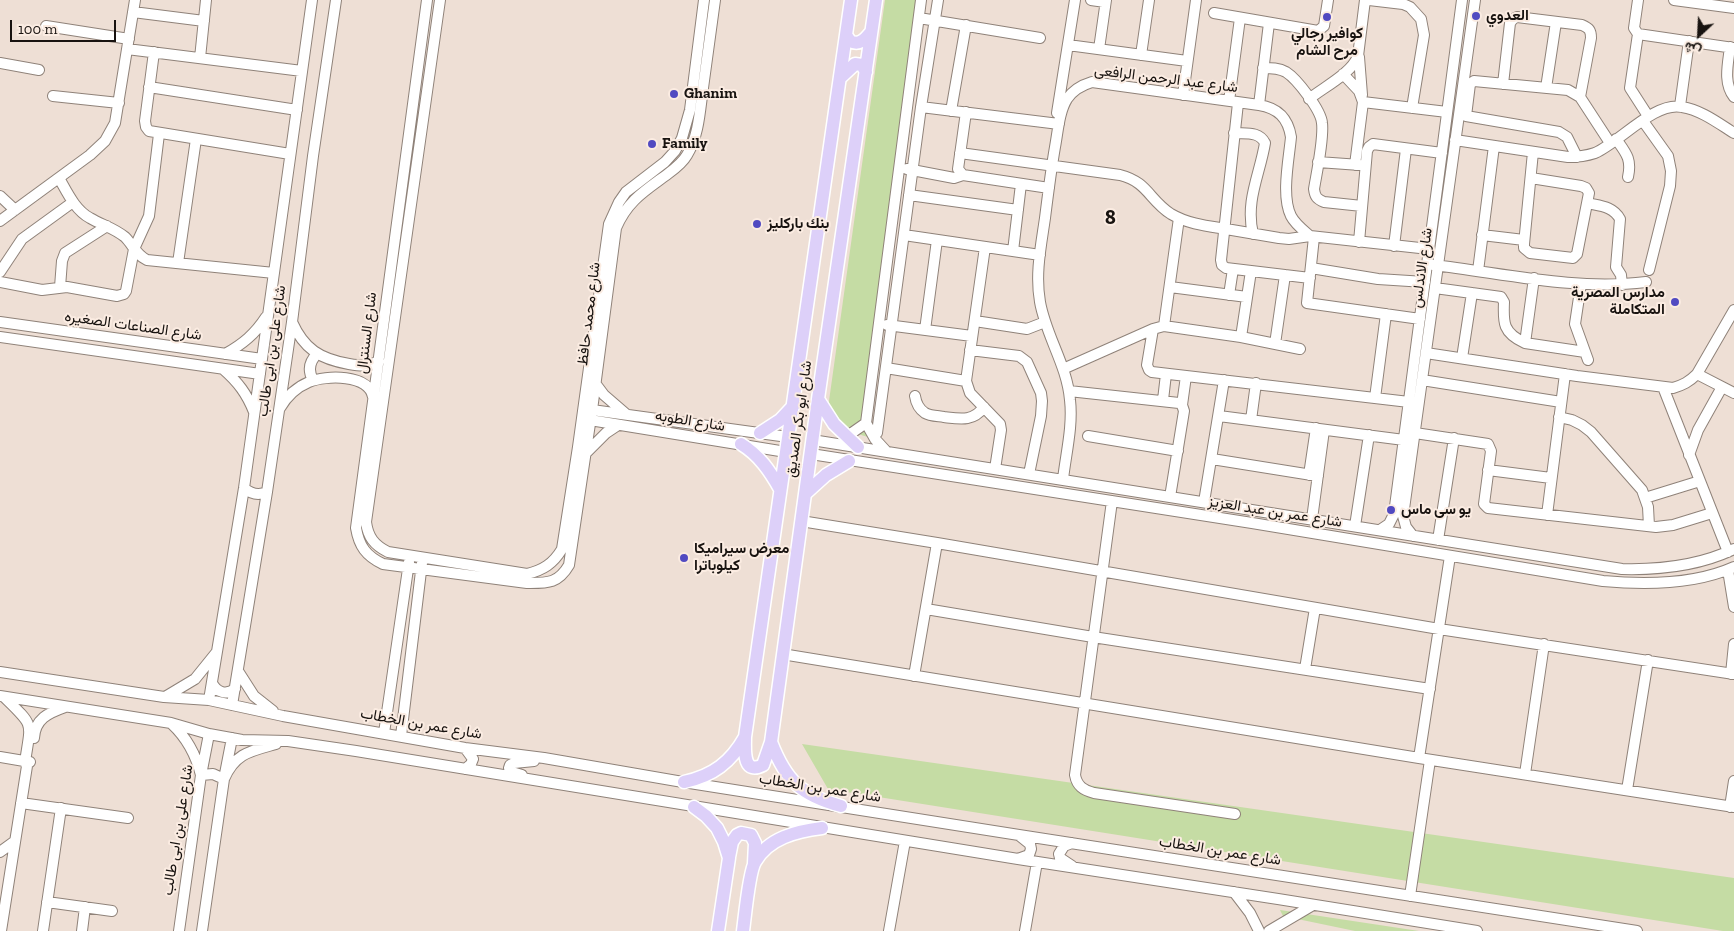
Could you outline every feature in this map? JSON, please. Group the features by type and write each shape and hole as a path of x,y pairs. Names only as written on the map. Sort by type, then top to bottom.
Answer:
{"main road":[{"name":"شارع ابو بكر الصديق","path":"684,782 698,779 721,767 731,758 745,737 851,0"},
{"name":"شارع ابو بكر الصديق","path":"841,806 822,801 804,792 789,778 778,762 771,742 810,454 876,0"},
{"path":"846,35 850,42 858,44 872,32"},
{"path":"840,78 855,64 862,65 866,72"},
{"path":"818,399 828,416 850,443"},
{"path":"760,433 780,420 794,405"},
{"path":"741,444 756,455 766,466 780,489"},
{"path":"805,494 846,460"},
{"path":"745,737 746,761 753,768 763,765 771,742"},
{"path":"694,807 706,816 716,828 724,842 729,858"},
{"path":"754,863 772,843 784,836 822,828"},
{"path":"718,931 732,842 741,833 746,833 750,835 755,843 754,863 743,931"}],"street":[{"path":"0,221 59,178 105,141 115,123 135,0"},
{"path":"200,58 206,0"},
{"name":"شارع على بن ابى طالب","path":"209,700 244,488 312,0"},
{"name":"شارع على بن ابى طالب","path":"232,705 267,492 336,0"},
{"name":"شارع السنترال","path":"372,445 374,401 402,175 427,0"},
{"name":"شارع السنترال","path":"440,0 372,445 368,476 366,522 367,532 372,540 388,552 480,567"},
{"name":"شارع محمد حافظ","path":"480,567 527,574 532,573 548,566 556,559 562,549 609,224 613,212 626,192 665,162 675,152 682,138 690,110 704,0"},
{"name":"شارع محمد حافظ","path":"478,578 537,583 558,580 568,566 591,415 616,228 630,204 640,194 677,167 687,156 692,145 699,113 715,0"},
{"path":"846,460 842,454 866,422 921,0"},
{"path":"866,422 878,428 921,107 938,0"},
{"path":"921,107 1057,123 1074,0"},
{"path":"1091,0 1105,1 1099,49"},
{"path":"1141,55 1149,0"},
{"path":"1182,95 1196,0"},
{"path":"1214,13 1320,30 1324,26 1328,0"},
{"path":"1355,165 1362,99 1358,56 1367,0 1402,4 1410,7 1421,19 1424,35 1412,108"},
{"name":"شارع الاندلس","path":"1398,515 1408,402 1420,319 1430,295 1425,282 1432,265 1429,249 1462,0"},
{"name":"شارع الاندلس","path":"1398,515 1415,433 1426,353 1432,265 1448,189 1474,0"},
{"path":"1638,0 1634,28 1638,34 1630,88 1668,156 1671,171 1670,186 1649,270"},
{"path":"1674,0 1734,8"},
{"path":"133,12 204,21"},
{"path":"1503,84 1512,19 1517,17 1582,25 1591,32 1591,38 1580,97"},
{"path":"919,18 1040,38"},
{"path":"1240,18 1233,102 1234,133 1222,265 1226,268 1286,275 1310,273 1425,282"},
{"path":"1546,88 1556,22"},
{"path":"1259,105 1269,23"},
{"path":"950,111 966,25"},
{"path":"46,26 128,44 154,52 302,71"},
{"path":"1638,34 1732,48 1727,78 1728,86 1734,97"},
{"path":"1680,106 1689,41"},
{"path":"421,42 427,46 433,45"},
{"path":"1068,45 1187,61"},
{"path":"154,52 145,124 149,131 290,154"},
{"path":"1309,98 1353,66 1358,56"},
{"path":"0,63 39,70"},
{"path":"1264,68 1275,68 1294,78 1320,114 1322,120 1314,189 1315,195 1324,202 1362,206"},
{"path":"1343,74 1362,99 1447,112"},
{"path":"416,78 422,76 428,80"},
{"name":"شارع عبد الرحمن الرافعى","path":"1063,479 1071,423 1069,391 1063,369 1045,322 1039,293 1040,255 1057,123 1068,98 1080,87 1092,82 1259,105 1277,111 1289,127 1291,137 1287,202 1291,216 1299,227 1312,236"},
{"path":"1577,157 1567,137 1559,132 1466,116 1471,82 1568,90 1580,97 1613,141 1628,156 1630,166 1628,177"},
{"path":"149,87 297,110"},
{"path":"53,96 119,103"},
{"path":"1450,96 1461,97"},
{"path":"1455,140 1577,157 1595,153 1656,111 1667,107 1680,106 1702,114 1734,133"},
{"path":"963,175 958,169 966,112"},
{"path":"1234,133 1257,134 1262,137 1265,143 1250,200 1253,234"},
{"path":"0,282 42,290 60,287 120,295 126,291 134,249 149,216 159,134"},
{"path":"178,263 196,139"},
{"path":"1359,242 1367,151 1369,147 1373,144 1442,153"},
{"path":"1478,271 1494,146"},
{"path":"1394,246 1406,149"},
{"path":"960,152 1130,177 1147,189 1160,206 1179,218 1201,226 1289,239 1312,236 1429,249"},
{"path":"1531,178 1586,188 1589,193 1577,254 1573,258 1530,253 1524,248 1533,152"},
{"path":"1318,162 1366,166"},
{"path":"898,168 954,178 963,175 1049,188"},
{"path":"59,178 80,211 88,218 107,226 124,237 141,258 274,273"},
{"path":"1013,251 1022,184"},
{"path":"1437,188 1448,189"},
{"path":"909,195 1018,210"},
{"path":"0,196 15,210"},
{"path":"0,272 17,245 28,233 74,202"},
{"path":"1587,203 1611,208 1620,218 1616,267 1621,275 1622,285"},
{"path":"1179,218 1170,286 1147,367 1152,372 1408,402"},
{"path":"60,287 62,261 65,253 107,226"},
{"path":"904,235 1040,255"},
{"path":"1482,235 1524,240"},
{"path":"1312,236 1307,303 1420,319"},
{"path":"925,330 937,240"},
{"path":"985,247 966,381 970,394 1000,424 1001,430 995,469"},
{"path":"1432,265 1581,284 1622,285 1646,282"},
{"path":"1229,295 1233,269"},
{"path":"1241,337 1251,271"},
{"path":"1275,344 1286,275"},
{"path":"1525,342 1534,278"},
{"path":"1430,295 1472,293 1503,299 1503,322 1507,330 1518,340 1586,356 1574,324 1581,284"},
{"path":"1170,286 1247,297"},
{"path":"1462,358 1472,293"},
{"path":"1426,353 1673,388 1682,386 1697,374 1734,310"},
{"path":"225,354 250,338 268,314"},
{"path":"1375,398 1386,314"},
{"path":"975,321 1027,329 1045,322"},
{"name":"شارع الصناعات الصغيره","path":"0,322 262,359"},
{"path":"292,322 301,338 317,354 330,360 359,366 369,366 379,361"},
{"path":"879,324 972,336"},
{"path":"1063,369 1159,327 1241,337 1300,349"},
{"name":"شارع الصناعات الصغيره","path":"0,337 260,374"},
{"path":"970,350 1019,356 1027,362 1041,393 1042,409 1029,474"},
{"path":"314,380 310,374 310,366 312,359 317,354"},
{"path":"357,380 361,374 359,366"},
{"path":"886,368 966,381"},
{"path":"224,369 247,396 254,414"},
{"path":"1163,400 1166,374"},
{"path":"1547,515 1564,374"},
{"path":"1697,374 1734,393"},
{"path":"1170,497 1184,411 1182,405 1186,376"},
{"path":"278,411 292,393 314,380 330,377 357,380 369,387 374,401"},
{"path":"1204,502 1220,416 1224,380"},
{"path":"1422,380 1561,402"},
{"path":"595,383 615,406 627,415"},
{"path":"1251,420 1256,383"},
{"path":"1663,387 1712,514 1731,551"},
{"path":"1690,455 1698,430 1722,387"},
{"path":"1069,391 1163,400 1182,405"},
{"path":"915,396 920,408 925,413 931,415 968,419 977,415 984,407"},
{"name":"شارع الطوبه","path":"591,415 627,415 788,437"},
{"name":"شارع الطوبه","path":"591,415 618,424 786,452"},
{"path":"1220,416 1404,440"},
{"path":"1559,417 1572,420 1591,432 1637,484 1648,507 1649,526"},
{"path":"866,422 874,439 887,452"},
{"path":"585,454 600,438 618,424"},
{"path":"1312,519 1313,476 1320,429"},
{"path":"758,447 760,433"},
{"path":"1415,433 1488,444 1491,451 1485,507 1664,527 1712,514"},
{"path":"1355,526 1369,435"},
{"path":"1088,436 1178,451"},
{"path":"1438,540 1454,438"},
{"name":"شارع عمر بن عبد العزيز","path":"812,440 850,443 887,452 1622,569 1657,569 1692,564 1731,551"},
{"name":"شارع عمر بن عبد العزيز","path":"810,454 1621,583 1658,583 1693,578 1731,568"},
{"path":"1212,459 1313,476"},
{"path":"970,479 972,465"},
{"path":"1488,470 1551,478"},
{"name":"شارع السنترال","path":"368,476 356,528 358,540 372,558 383,564 478,578"},
{"path":"1645,498 1700,481"},
{"path":"244,488 252,494 267,492"},
{"path":"1112,501 1084,704 1075,775 1076,782 1080,786 1094,792 1235,814"},
{"path":"1252,523 1254,510"},
{"path":"1380,530 1398,515 1413,536"},
{"path":"801,521 1440,629 1732,674 1734,644"},
{"path":"914,676 937,543"},
{"path":"384,733 410,556"},
{"path":"1418,758 1440,629 1450,556"},
{"path":"400,736 423,558"},
{"path":"1586,578 1588,564"},
{"path":"478,578 480,567"},
{"path":"1731,568 1734,607"},
{"path":"1305,669 1315,608"},
{"path":"926,609 1430,689"},
{"path":"399,634 413,636"},
{"path":"1525,774 1544,644"},
{"path":"164,698 195,679 218,650"},
{"path":"782,654 1430,760 1732,807 1734,781"},
{"path":"1627,790 1648,660"},
{"path":"238,671 254,696 267,708 283,716"},
{"name":"شارع عمر بن الخطاب","path":"0,672 164,698 209,700 283,716 465,748 544,758 684,782 1636,931"},
{"path":"212,684 222,692 229,692 235,689"},
{"path":"2,696 171,723 209,734 232,738 288,741 822,828 1477,931"},
{"path":"2,696 28,721 32,738"},
{"path":"1,931 32,738 35,728 41,719 66,706"},
{"path":"171,723 192,749 201,775 213,774 224,779"},
{"name":"شارع على بن ابى طالب","path":"179,931 201,775 209,734"},
{"path":"202,931 224,779 232,738"},
{"path":"224,779 228,769 235,760 244,754 288,741"},
{"path":"465,748 473,759 471,764 465,769"},
{"path":"0,757 27,763"},
{"path":"541,782 512,772 509,768 512,763 544,758"},
{"path":"1410,896 1430,760"},
{"path":"21,803 128,818"},
{"path":"43,931 61,808"},
{"path":"1018,859 1028,855 1031,849 1030,844 1019,835"},
{"path":"0,852 16,841"},
{"path":"889,931 905,841"},
{"path":"1072,843 1064,846 1059,852 1059,856 1066,863 1076,868"},
{"path":"1025,931 1037,862"},
{"path":"0,875 9,885"},
{"path":"1234,892 1250,913 1259,931"},
{"path":"47,902 112,911"},
{"path":"1270,931 1313,905"},
{"path":"82,931 85,907"}],"green space":[{"path":"885,0 926,0 868,437 841,426 830,412 829,401"},
{"path":"802,744 1734,878 1734,931 1723,931 828,789"},
{"path":"1280,910 1419,931 1355,931 1283,916"}],"place":[{"name":"العدوي","path":"1476,16"},
{"name":"كوافير رجالي مرح الشام","path":"1327,17"},
{"name":"Ghanim","path":"674,94"},
{"name":"Family","path":"652,144"},
{"name":"بنك باركليز","path":"757,224"},
{"name":"مدارس المصرية المتكاملة","path":"1675,302"},
{"name":"يو سى ماس","path":"1391,510"},
{"name":"معرض سيراميكا كيلوباترا","path":"684,558"}],"district":[{"name":"8","path":"1111,218"}]}
